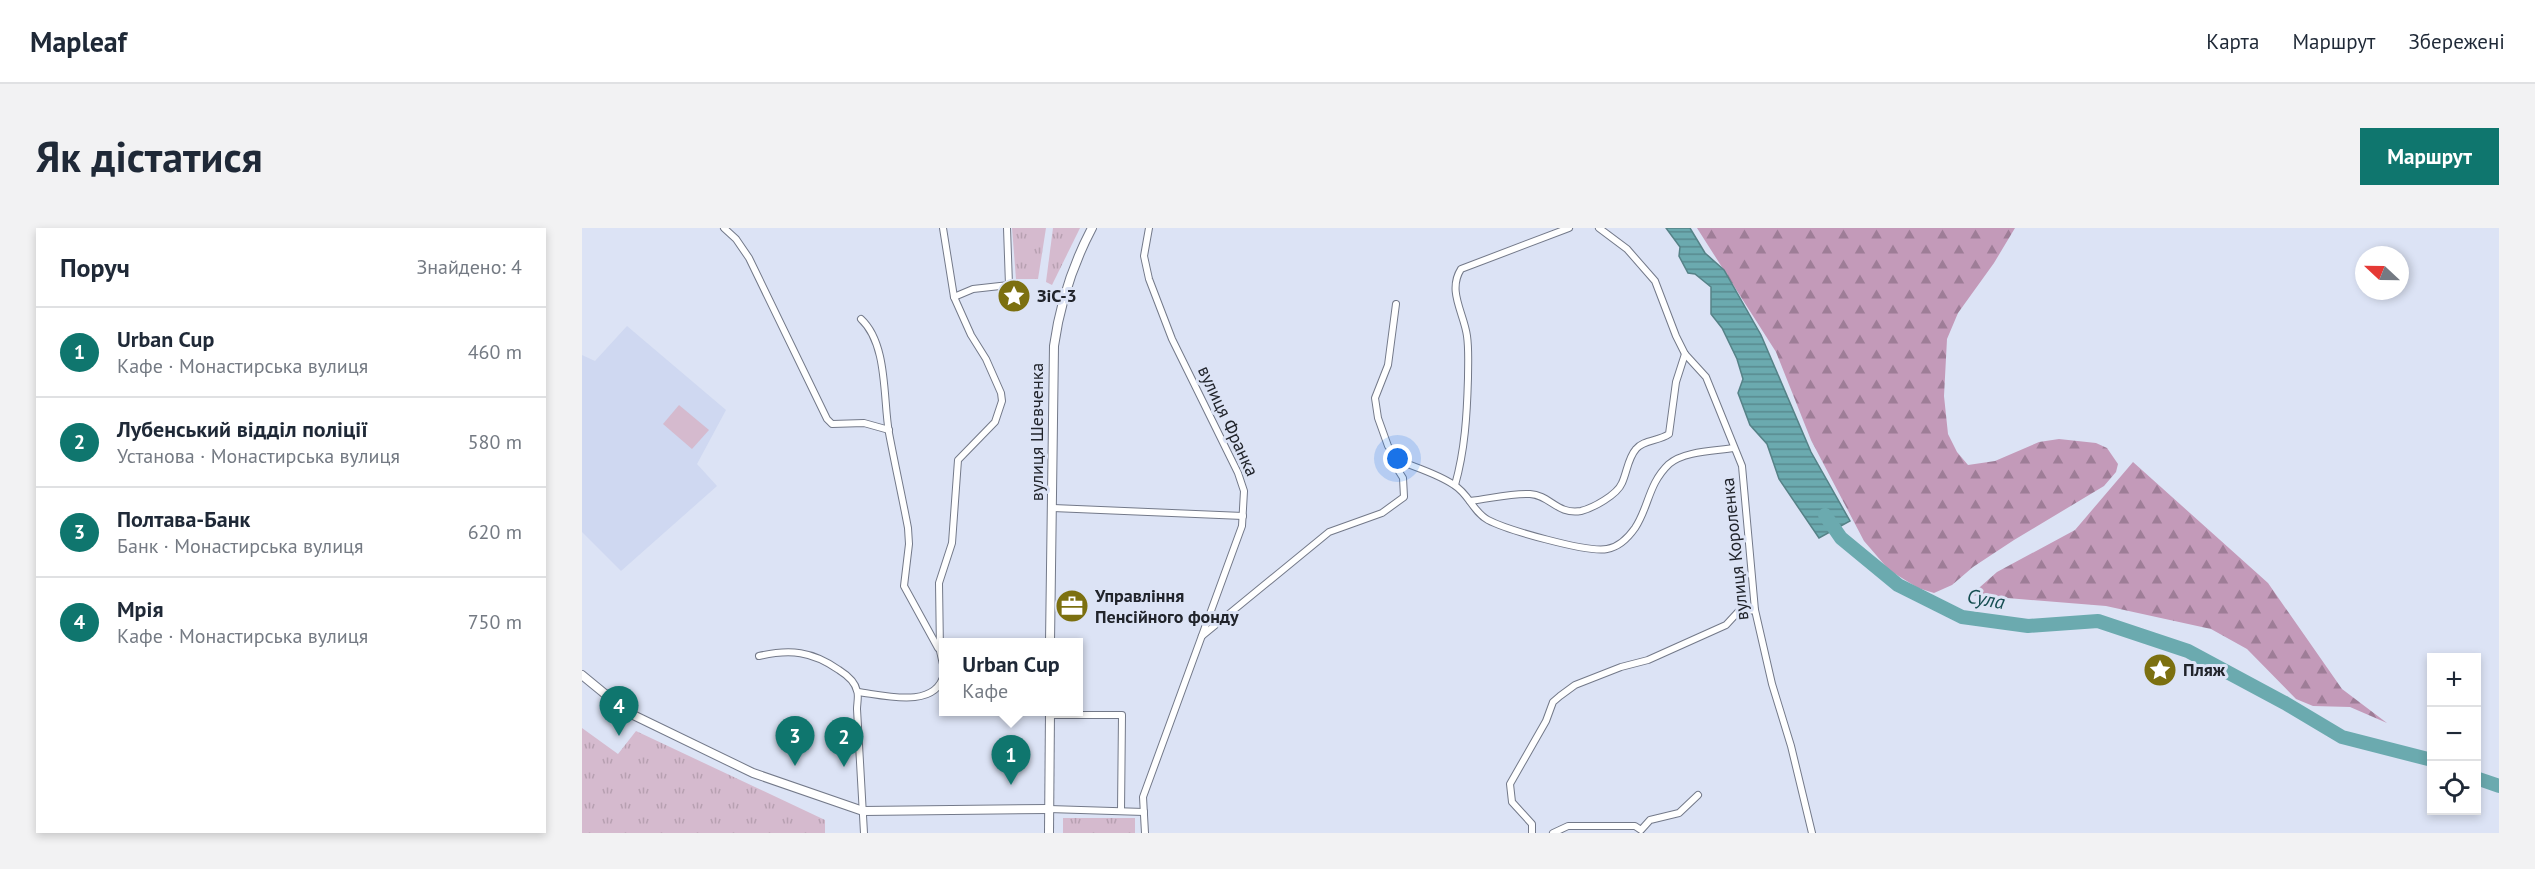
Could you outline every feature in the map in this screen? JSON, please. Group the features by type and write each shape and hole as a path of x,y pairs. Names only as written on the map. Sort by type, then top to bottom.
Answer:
{"main road":[{"name":"вулиця Шевченка","path":"1050,638 1054,346 1070,275 1092,228"},
{"path":"582,675 627,712 744,769 863,811 1049,809"},
{"path":"1049,833 1050,716"}],"street":[{"path":"724,228 736,239 749,258 827,419 832,424 864,423 889,430"},
{"path":"940,638 939,583 952,543 958,460 995,422 1002,402 1001,393 986,358 967,327 954,297 944,228"},
{"path":"954,297 973,289 1009,285 1007,228"},
{"name":"вулиця Франка","path":"1145,833 1143,797 1242,526 1244,492 1238,473 1172,339 1149,279 1144,256 1149,228"},
{"path":"1455,485 1465,431 1468,349 1467,334 1455,288 1457,275 1461,269 1569,228"},
{"name":"вулиця Короленка","path":"1599,228 1628,249 1651,276 1663,299 1685,354 1706,377 1742,466 1755,610 1772,684 1789,738 1812,833"},
{"path":"1396,304 1388,365 1375,398 1378,418 1388,446 1400,461 1455,485 1470,501 1474,509 1489,521 1525,534 1597,550 1607,549 1624,541 1636,526 1647,496 1670,464 1682,457 1734,447"},
{"path":"861,319 875,340 908,528 909,544 904,586 939,649"},
{"path":"1470,501 1528,494 1542,497 1565,511 1579,511 1601,501 1620,488 1635,449 1669,434 1676,382 1685,354"},
{"path":"1202,636 1329,532 1395,506 1404,497 1403,478 1398,470 1400,461"},
{"path":"1053,508 1243,516"},
{"path":"1532,833 1532,824 1512,802 1510,784 1546,721 1553,702 1575,685 1621,667 1648,660 1726,625 1738,612 1755,610"},
{"path":"759,656 787,651 817,656 850,678 858,692 864,833"},
{"path":"858,692 910,698 925,695 937,688 939,684"},
{"path":"1083,714 1122,715 1121,812"},
{"path":"1553,833 1568,826 1613,824 1635,826 1641,830 1650,820 1679,813 1698,795"},
{"path":"1049,809 1144,812"}],"shaded area":[{"path":"1666,228 1690,228 1705,253 1724,270 1761,335 1811,452 1850,521 1819,538 1779,479 1767,444 1750,425 1738,393 1743,379 1737,359 1722,328 1711,314 1711,287 1695,274 1688,273 1679,256 1680,247"},
{"path":"627,326 726,410 697,464 717,486 621,571 582,532 582,355 595,361"}],"green space":[{"path":"1012,228 1046,228 1038,279 1016,279"},
{"path":"1053,228 1080,228 1052,285 1046,282"},
{"path":"1697,228 2015,228 1994,263 1958,313 1947,339 1944,396 1948,434 1957,452 1968,465 1995,461 2039,442 2059,439 2096,443 2107,448 2118,464 2116,472 2104,486 2014,540 1973,567 1952,585 1934,593 1918,588 1889,570 1864,541 1811,440 1776,352"},
{"path":"679,405 709,430 692,449 663,424"},
{"path":"2133,462 2268,583 2342,689 2387,723 2350,707 2313,706 2296,699 2247,649 2211,629 2106,606 1971,595 1997,572 2075,530"},
{"path":"582,728 618,754 636,731 825,820 825,833 582,833"},
{"path":"1063,818 1135,818 1135,833 1063,833"}],"waterway":[{"name":"Сула","path":"1825,515 1841,538 1898,585 1962,617 2028,626 2098,621 2188,651 2285,703 2342,737 2427,759"},
{"name":"Сула","path":"2481,780 2499,786"}],"place":[{"name":"ЗіС-3","path":"1014,296"},
{"name":"Управління Пенсійного фонду","path":"1072,606"},
{"name":"Пляж","path":"2160,670"},
{"name":"Мрія","path":"619,736"},
{"name":"Полтава-Банк","path":"795,766"},
{"name":"Лубенський відділ поліції","path":"844,767"},
{"name":"Urban Cup","path":"1011,785"}]}
